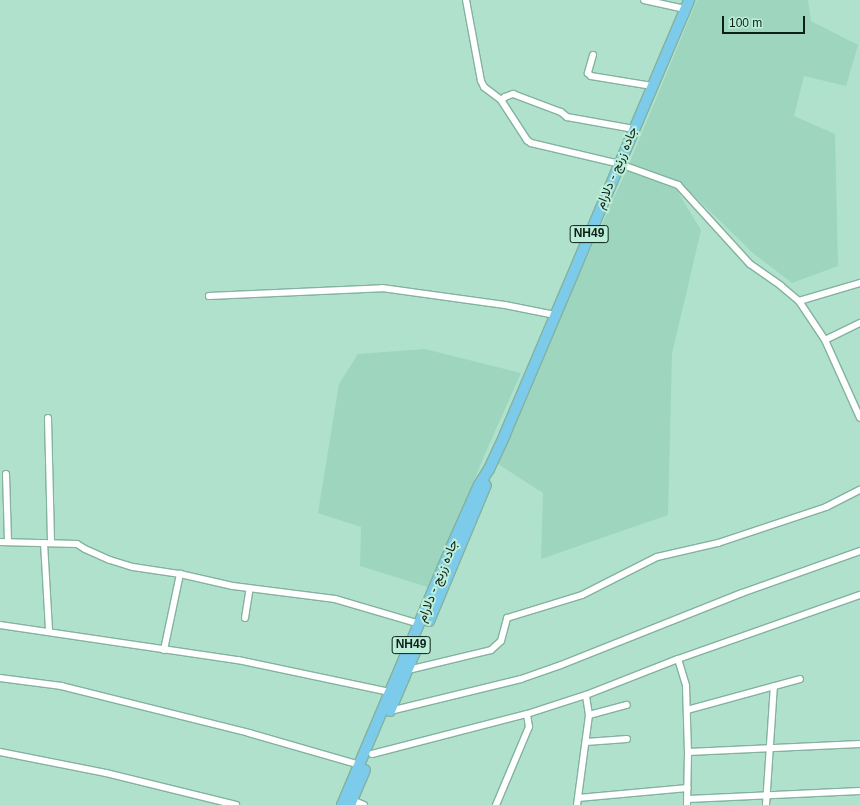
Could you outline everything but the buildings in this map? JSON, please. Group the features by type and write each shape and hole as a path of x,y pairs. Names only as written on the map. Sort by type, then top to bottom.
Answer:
{"highway":[{"name":"جاده زرنج - دلارام","path":"342,805 479,485 489,469 687,4"},
{"name":"جاده زرنج - دلارام","path":"351,803 485,487 489,469"}],"street":[{"path":"466,0 481,82 484,87 502,100 531,143 620,164 678,185 750,264 799,301 825,340 860,418"},
{"path":"644,0 687,4"},
{"path":"593,55 588,73 590,76 652,86"},
{"path":"502,100 513,94 561,112 567,117 634,129"},
{"path":"799,301 860,283"},
{"path":"209,296 382,288 505,305 555,315"},
{"path":"825,340 860,323"},
{"path":"48,418 49,631"},
{"path":"6,474 8,542"},
{"path":"408,670 491,650 501,641 507,618 582,595 657,557 718,543 826,507 860,490"},
{"path":"0,542 77,544 85,550 133,567 180,574 250,588 335,600 420,624"},
{"path":"390,711 521,679 561,665 742,593 860,551"},
{"path":"164,650 180,574"},
{"path":"245,618 250,588"},
{"path":"372,754 526,714 586,695 678,659 860,594"},
{"path":"0,625 238,660 390,692"},
{"path":"678,659 686,686 688,802 860,791"},
{"path":"0,678 61,686 249,733 360,765"},
{"path":"687,710 800,679"},
{"path":"766,805 774,686"},
{"path":"578,805 589,715 586,695"},
{"path":"589,715 628,704"},
{"path":"496,805 529,727 526,714"},
{"path":"586,742 627,739"},
{"path":"688,752 769,747 860,744"},
{"path":"0,752 106,773 236,805"},
{"path":"578,798 688,788"},
{"path":"351,803 364,805"}],"shaded area":[{"path":"697,0 808,0 811,21 858,45 846,86 804,76 794,116 835,134 838,266 792,283 754,254 681,183 629,164"},
{"path":"627,169 676,189 701,230 672,354 668,515 541,559 543,493 498,464 551,338"},
{"path":"425,349 521,373 484,456 431,588 360,566 361,527 318,513 339,384 358,354"}]}
